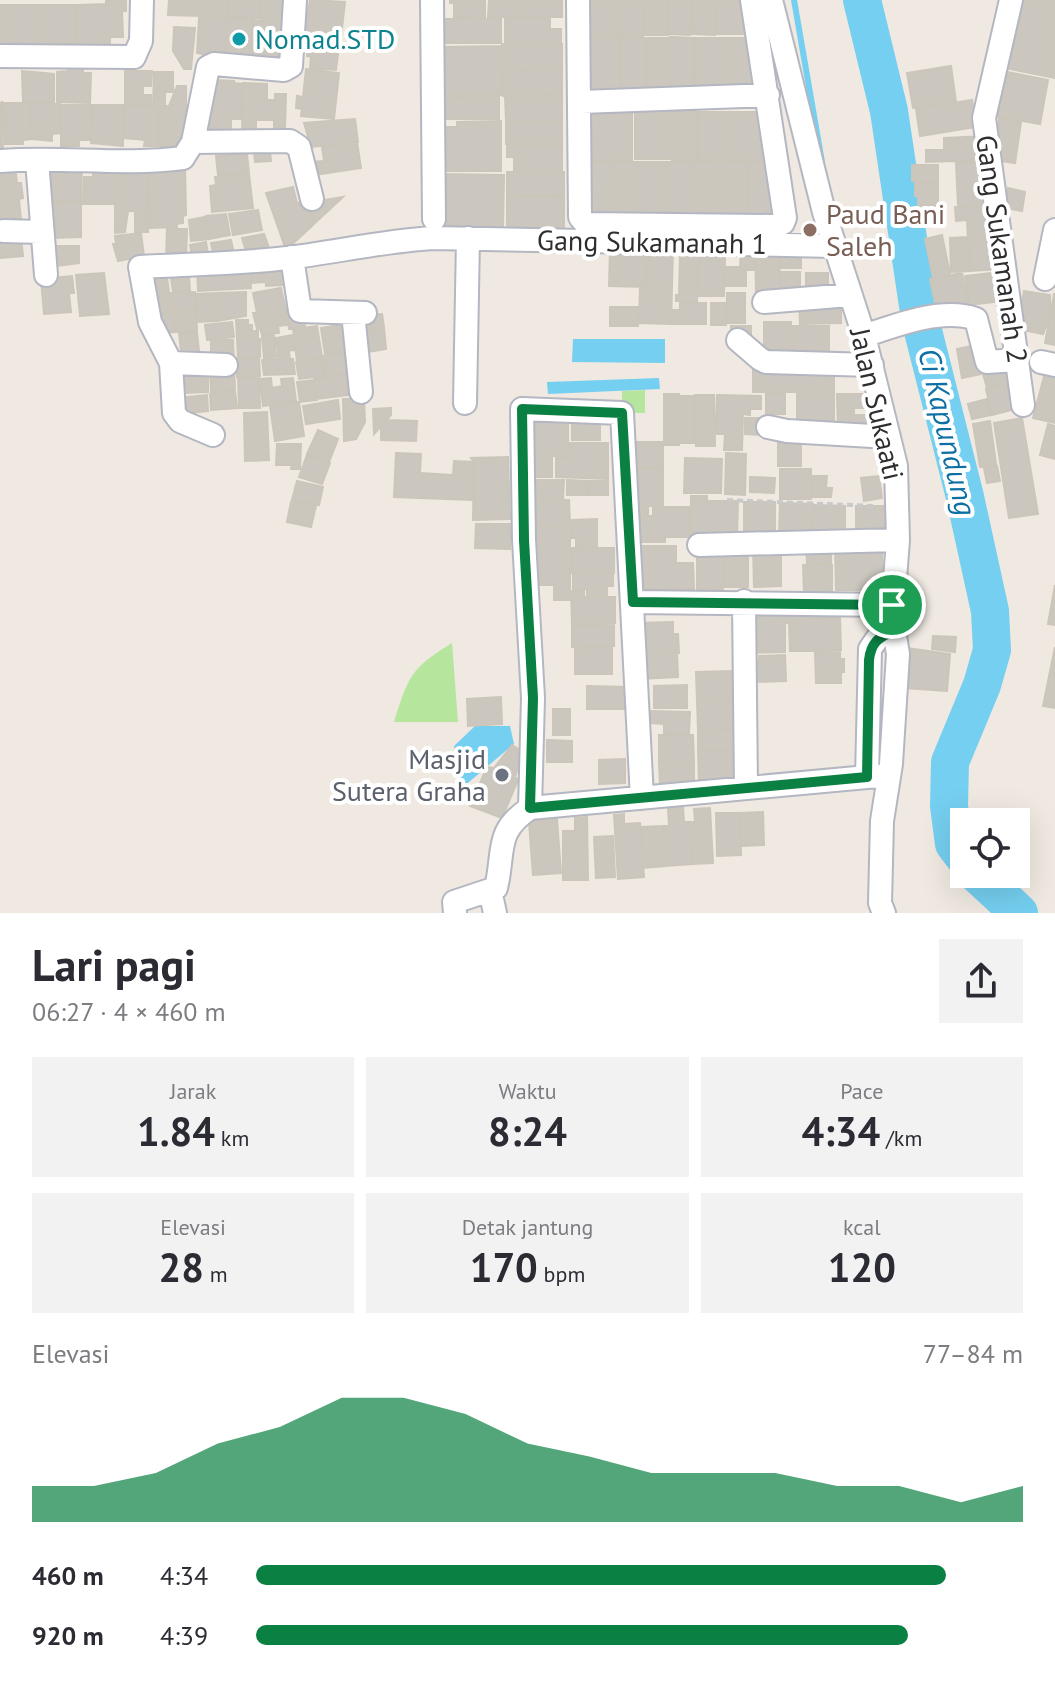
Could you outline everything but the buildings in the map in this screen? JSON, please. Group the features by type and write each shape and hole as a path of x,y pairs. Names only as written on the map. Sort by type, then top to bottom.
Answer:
{"street":[{"path":"0,56 134,57 141,41 142,0"},
{"path":"0,161 180,159 187,155 193,142 208,67 214,64 284,70 291,66 295,0"},
{"path":"432,0 434,219"},
{"path":"578,0 582,222 775,226 783,223 785,218 752,0"},
{"name":"Jalan Sukaati","path":"771,0 824,212 850,295 871,334 872,365 896,466 898,540 892,605 898,654 889,775 882,821 880,903 884,913"},
{"name":"Gang Sukamanah 2","path":"1011,0 984,118 1023,405"},
{"path":"581,102 768,95"},
{"path":"193,142 290,141 299,147 312,199"},
{"path":"37,160 46,275"},
{"path":"1045,279 1055,230"},
{"path":"3,231 42,232"},
{"path":"465,403 468,238"},
{"name":"Gang Sukamanah 1","path":"171,363 150,322 140,267 212,265 292,257 392,241 468,238 835,246"},
{"path":"292,257 300,311 359,313 361,392"},
{"path":"764,302 850,295"},
{"path":"871,334 938,316 965,315 976,319 987,362 1018,360"},
{"path":"738,340 766,362 872,365"},
{"path":"213,435 180,421 174,413 171,363 226,365"},
{"path":"530,808 533,698 524,540 522,409 622,413 642,798"},
{"path":"768,427 787,431 889,437"},
{"path":"699,545 898,540"},
{"path":"744,601 746,788"},
{"path":"633,602 892,605"},
{"path":"859,778 870,649 879,636 894,631"},
{"path":"495,913 493,889 503,840 509,825 530,808 889,775"},
{"path":"455,913 454,902 493,889"}],"path":[{"path":"727,500 897,507"}],"green space":[{"path":"645,390 645,413 622,413 622,391"},
{"path":"452,643 458,722 394,722 413,675 427,660"}],"water":[{"path":"573,339 665,339 665,363 572,362"},
{"path":"659,378 660,389 548,394 547,382"},
{"path":"475,726 510,726 514,744 463,787 454,746"}],"waterway":[{"path":"794,0 822,162"},
{"name":"Ci Kapundung","path":"862,0 889,111 920,319 990,611 992,650 982,685 950,762 950,814"},
{"name":"Ci Kapundung","path":"992,888 1019,913"}],"place":[{"name":"Nomad.STD","path":"239,39"},
{"name":"Paud Bani Saleh","path":"810,230"},
{"name":"Masjid Sutera Graha","path":"502,775"}],"route":[{"path":"522,409 622,413 633,602 892,605 894,631 879,636 870,649 867,777 530,808 533,698 524,540 522,409"}]}
